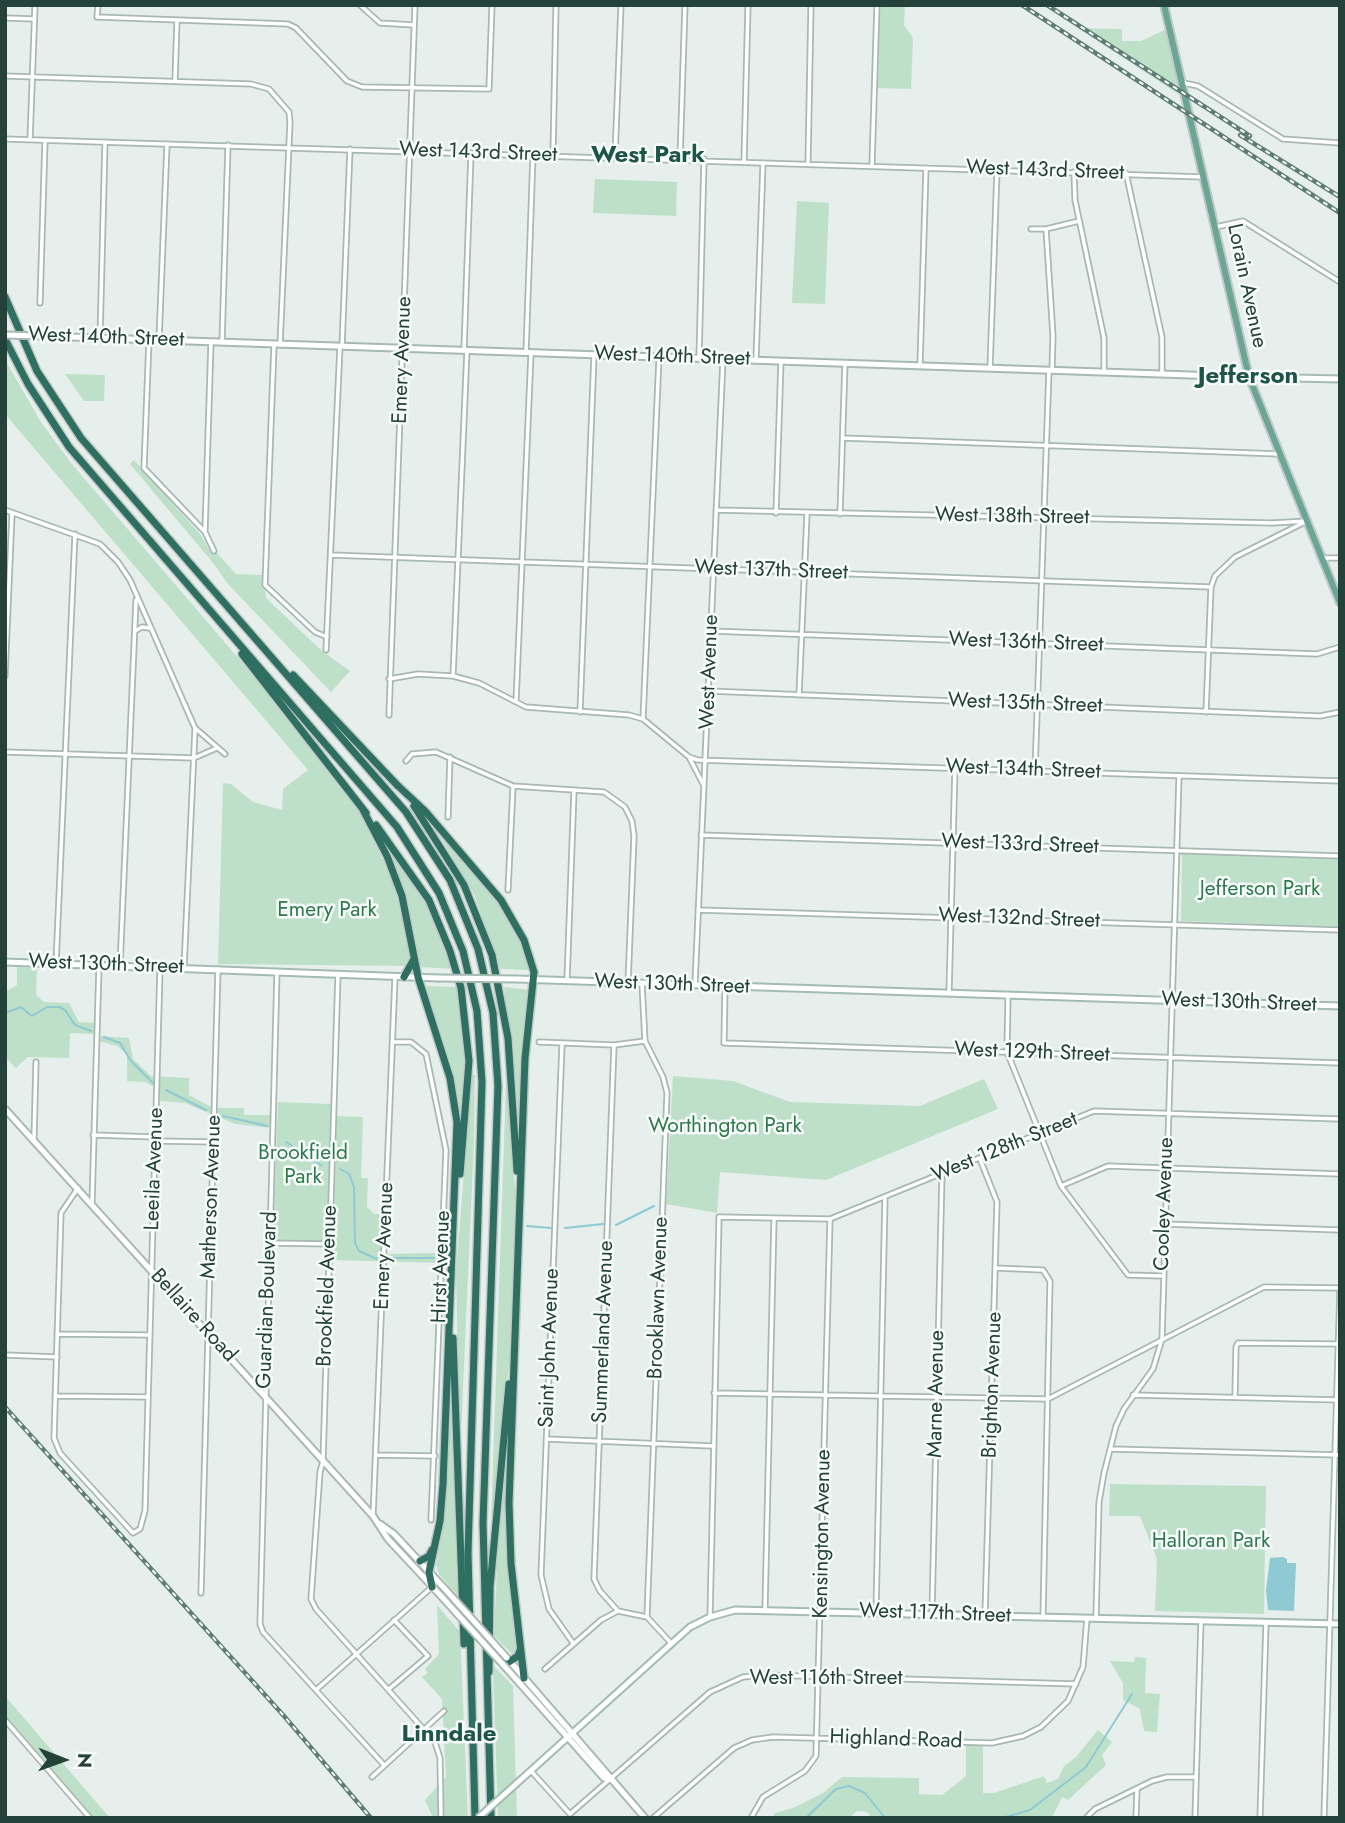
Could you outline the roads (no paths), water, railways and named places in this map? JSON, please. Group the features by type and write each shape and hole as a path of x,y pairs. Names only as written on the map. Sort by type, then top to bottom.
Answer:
{"highway":[{"path":"5,297 37,371 67,419 103,466 389,791 422,835 464,911 489,989 496,1034 498,1099 484,1511 491,1818"},
{"path":"5,337 27,384 69,447 381,806 411,846 448,910 473,990 482,1082 468,1511 471,1706"},
{"path":"213,614 425,892 443,930 461,988 468,1029 469,1076 454,1245"},
{"path":"240,621 425,811 501,900 524,940 534,980 525,1058 510,1532 524,1678"},
{"path":"396,784 426,821 453,864 475,909 492,955 507,1030 519,1199"},
{"path":"363,810 397,881 418,977 450,1078 456,1108 454,1245 442,1508 429,1572 436,1584"},
{"path":"399,977 415,958"},
{"path":"452,1299 460,1581 477,1818"},
{"path":"487,1711 492,1560 514,1342"},
{"path":"420,1561 430,1555 436,1539"},
{"path":"507,1664 520,1649"}],"main road":[{"name":"Lorain Avenue","path":"1164,5 1249,377 1340,603"}],"street":[{"path":"30,140 35,5"},
{"path":"98,5 97,17 288,24 355,85 489,89 492,5"},
{"path":"360,5 380,23 414,25"},
{"name":"Emery Avenue","path":"389,715 415,5"},
{"path":"553,155 556,5"},
{"path":"615,157 621,5"},
{"path":"680,159 685,5"},
{"path":"744,162 748,5"},
{"path":"808,163 811,5"},
{"path":"872,165 877,5"},
{"path":"6,18 34,19"},
{"path":"175,80 177,19"},
{"path":"5,76 251,84 269,89 289,112 265,585 315,632 327,637"},
{"path":"1181,83 1198,86 1283,139 1340,143"},
{"name":"West 143rd Street","path":"5,139 704,159 1203,177"},
{"path":"40,303 45,141"},
{"path":"100,338 106,142"},
{"path":"159,340 167,144"},
{"path":"222,342 228,145"},
{"path":"326,650 349,149"},
{"path":"453,676 471,153"},
{"path":"516,702 523,562 533,155"},
{"path":"699,358 704,159"},
{"path":"755,360 763,162"},
{"path":"920,365 926,167"},
{"path":"990,368 997,170"},
{"path":"1074,172 1079,221 1104,338 1104,371"},
{"path":"1126,173 1162,337 1162,373"},
{"path":"1031,229 1046,229 1079,221"},
{"path":"1216,227 1243,221 1340,282"},
{"path":"1035,772 1053,336 1046,229"},
{"name":"West 140th Street","path":"5,337 41,336 1340,379"},
{"path":"149,340 144,468 205,532 214,551"},
{"path":"205,532 211,342"},
{"path":"580,712 594,355"},
{"path":"643,719 659,357"},
{"name":"West Avenue","path":"695,986 723,359"},
{"path":"776,513 781,361"},
{"path":"840,514 845,363"},
{"path":"843,438 1279,454"},
{"path":"5,510 100,544 118,562 130,580 136,600 195,728 225,754"},
{"name":"West 138th Street","path":"716,510 1307,521"},
{"path":"5,676 12,513"},
{"path":"799,695 807,513"},
{"path":"1206,712 1211,587 1221,567 1235,557 1307,521"},
{"path":"56,964 75,534"},
{"name":"West 137th Street","path":"331,555 1211,587"},
{"path":"1321,558 1340,558"},
{"path":"121,967 136,600"},
{"path":"135,631 142,627 149,628"},
{"name":"West 136th Street","path":"711,631 1317,654 1340,647"},
{"path":"390,680 418,674 453,676 480,683 516,702 539,710 619,713 643,719 689,757 704,787"},
{"name":"West 135th Street","path":"709,691 1320,716 1340,712"},
{"path":"184,968 195,728"},
{"path":"5,752 194,758 218,748"},
{"path":"406,761 412,754 436,752 513,786 604,792 625,807 632,821 628,983"},
{"path":"448,817 450,757"},
{"name":"West 134th Street","path":"689,757 706,760 1340,781"},
{"path":"949,994 955,768"},
{"name":"Cooley Avenue","path":"1096,1618 1099,1502 1116,1426 1158,1359 1162,1339 1179,776"},
{"path":"508,890 513,786"},
{"path":"567,980 574,791"},
{"name":"West 133rd Street","path":"701,835 1340,856"},
{"name":"West 132nd Street","path":"698,910 1340,930"},
{"name":"West 130th Street","path":"5,962 1340,1006"},
{"path":"92,1204 99,966"},
{"name":"Leeila Avenue","path":"55,1396 57,1447 133,1533 140,1529 145,1511 160,968"},
{"name":"Matherson Avenue","path":"201,1594 218,969"},
{"name":"Guardian Boulevard","path":"277,972 261,1628 316,1690"},
{"name":"Brookfield Avenue","path":"338,974 323,1461 311,1597 314,1606 357,1654"},
{"name":"Emery Avenue","path":"373,1516 393,1042 399,977"},
{"name":"Brooklawn Avenue","path":"642,984 641,1014 645,1041 663,1077 667,1093 648,1617"},
{"name":"West 129th Street","path":"725,987 724,1043 1340,1063"},
{"path":"1008,996 1007,1052 1061,1186 1128,1275 1162,1276"},
{"path":"539,1042 614,1045 645,1041"},
{"name":"Hirst Avenue","path":"393,1042 411,1042 426,1054 446,1150 431,1520"},
{"name":"Saint John Avenue","path":"562,1045 541,1575 549,1609 573,1643"},
{"name":"Summerland Avenue","path":"614,1045 594,1579 600,1591 618,1611"},
{"path":"34,1139 36,1062"},
{"name":"Bellaire Road","path":"5,1109 373,1516 388,1539 436,1584 445,1589 604,1778 611,1779"},
{"name":"West 128th Street","path":"714,1392 719,1217 830,1219 1094,1111 1340,1119"},
{"path":"93,1135 214,1142"},
{"name":"Brighton Avenue","path":"980,1159 997,1202 985,1616"},
{"path":"1061,1186 1108,1166 1340,1174"},
{"name":"Marne Avenue","path":"932,1614 942,1173"},
{"path":"78,1188 61,1213 55,1396 148,1397"},
{"path":"876,1612 886,1198"},
{"path":"765,1609 774,1218"},
{"name":"Kensington Avenue","path":"751,1818 771,1789 812,1764 818,1738 830,1219"},
{"path":"1164,1224 1340,1230"},
{"path":"271,1243 329,1244"},
{"path":"996,1268 1043,1270 1048,1273 1050,1281 1043,1617"},
{"path":"710,1617 714,1392 1048,1399 1264,1287 1340,1288 1324,1818"},
{"path":"57,1334 149,1335"},
{"path":"1235,1397 1236,1347 1242,1342 1339,1344"},
{"path":"5,1355 57,1357"},
{"path":"1133,1395 1338,1400"},
{"path":"546,1439 712,1446"},
{"path":"1111,1449 1337,1455"},
{"path":"376,1455 435,1456"},
{"path":"1333,1512 1340,1512"},
{"name":"Bellaire Road","path":"380,1524 387,1527 429,1572"},
{"path":"1332,1564 1340,1565"},
{"path":"384,1765 316,1690 436,1584"},
{"name":"Bellaire Road","path":"436,1584 442,1597 524,1678 645,1818"},
{"name":"West 117th Street","path":"477,1818 690,1627 710,1617 735,1610 1340,1624"},
{"path":"545,1669 601,1620 618,1611 648,1617 671,1643"},
{"name":"Highland Road","path":"653,1818 734,1748 752,1740 773,1737 992,1743 1023,1736 1041,1727 1068,1701 1086,1654 1087,1618"},
{"path":"389,1689 428,1657 394,1620"},
{"path":"1195,1818 1201,1621"},
{"path":"1260,1818 1266,1623"},
{"path":"357,1654 424,1729 439,1753 441,1818"},
{"name":"West 116th Street","path":"531,1771 570,1814 710,1692 725,1684 764,1675 1076,1684"},
{"path":"372,1777 444,1711"},
{"path":"5,1720 90,1818"},
{"path":"1086,1818 1095,1809 1167,1777 1196,1777"},
{"path":"1136,1818 1137,1789"}],"water":[{"path":"1270,1558 1287,1559 1287,1563 1296,1563 1294,1611 1268,1610 1266,1590"}],"waterway":[{"path":"5,1013 21,1007 32,1016 47,1007 59,1007 65,1010 75,1025 91,1031"},
{"path":"104,1037 120,1043 131,1061 153,1083"},
{"path":"166,1090 206,1110"},
{"path":"223,1116 267,1126"},
{"path":"286,1142 321,1165"},
{"path":"340,1169 349,1174 354,1187 355,1243 359,1251 377,1259"},
{"path":"616,1225 654,1206"},
{"path":"565,1228 603,1224"},
{"path":"527,1226 551,1228"},
{"path":"391,1258 434,1258"},
{"path":"1002,1818 1030,1810 1086,1767 1132,1694"},
{"path":"806,1818 836,1789 849,1786 865,1793 885,1818"}],"railway":[{"path":"1022,5 1340,213"},
{"path":"1047,5 1250,136"},
{"path":"1240,135 1340,197"},
{"path":"5,1407 284,1716 371,1818"}],"district":[{"name":"West Park","path":"648,156"},
{"name":"Jefferson","path":"1248,377"},
{"name":"Linndale","path":"449,1735"}],"park label":[{"name":"Jefferson Park","path":"1260,890"},
{"name":"Emery Park","path":"327,911"},
{"name":"Worthington Park","path":"725,1127"},
{"name":"Brookfield Park","path":"303,1166"},
{"name":"Halloran Park","path":"1211,1542"}]}
